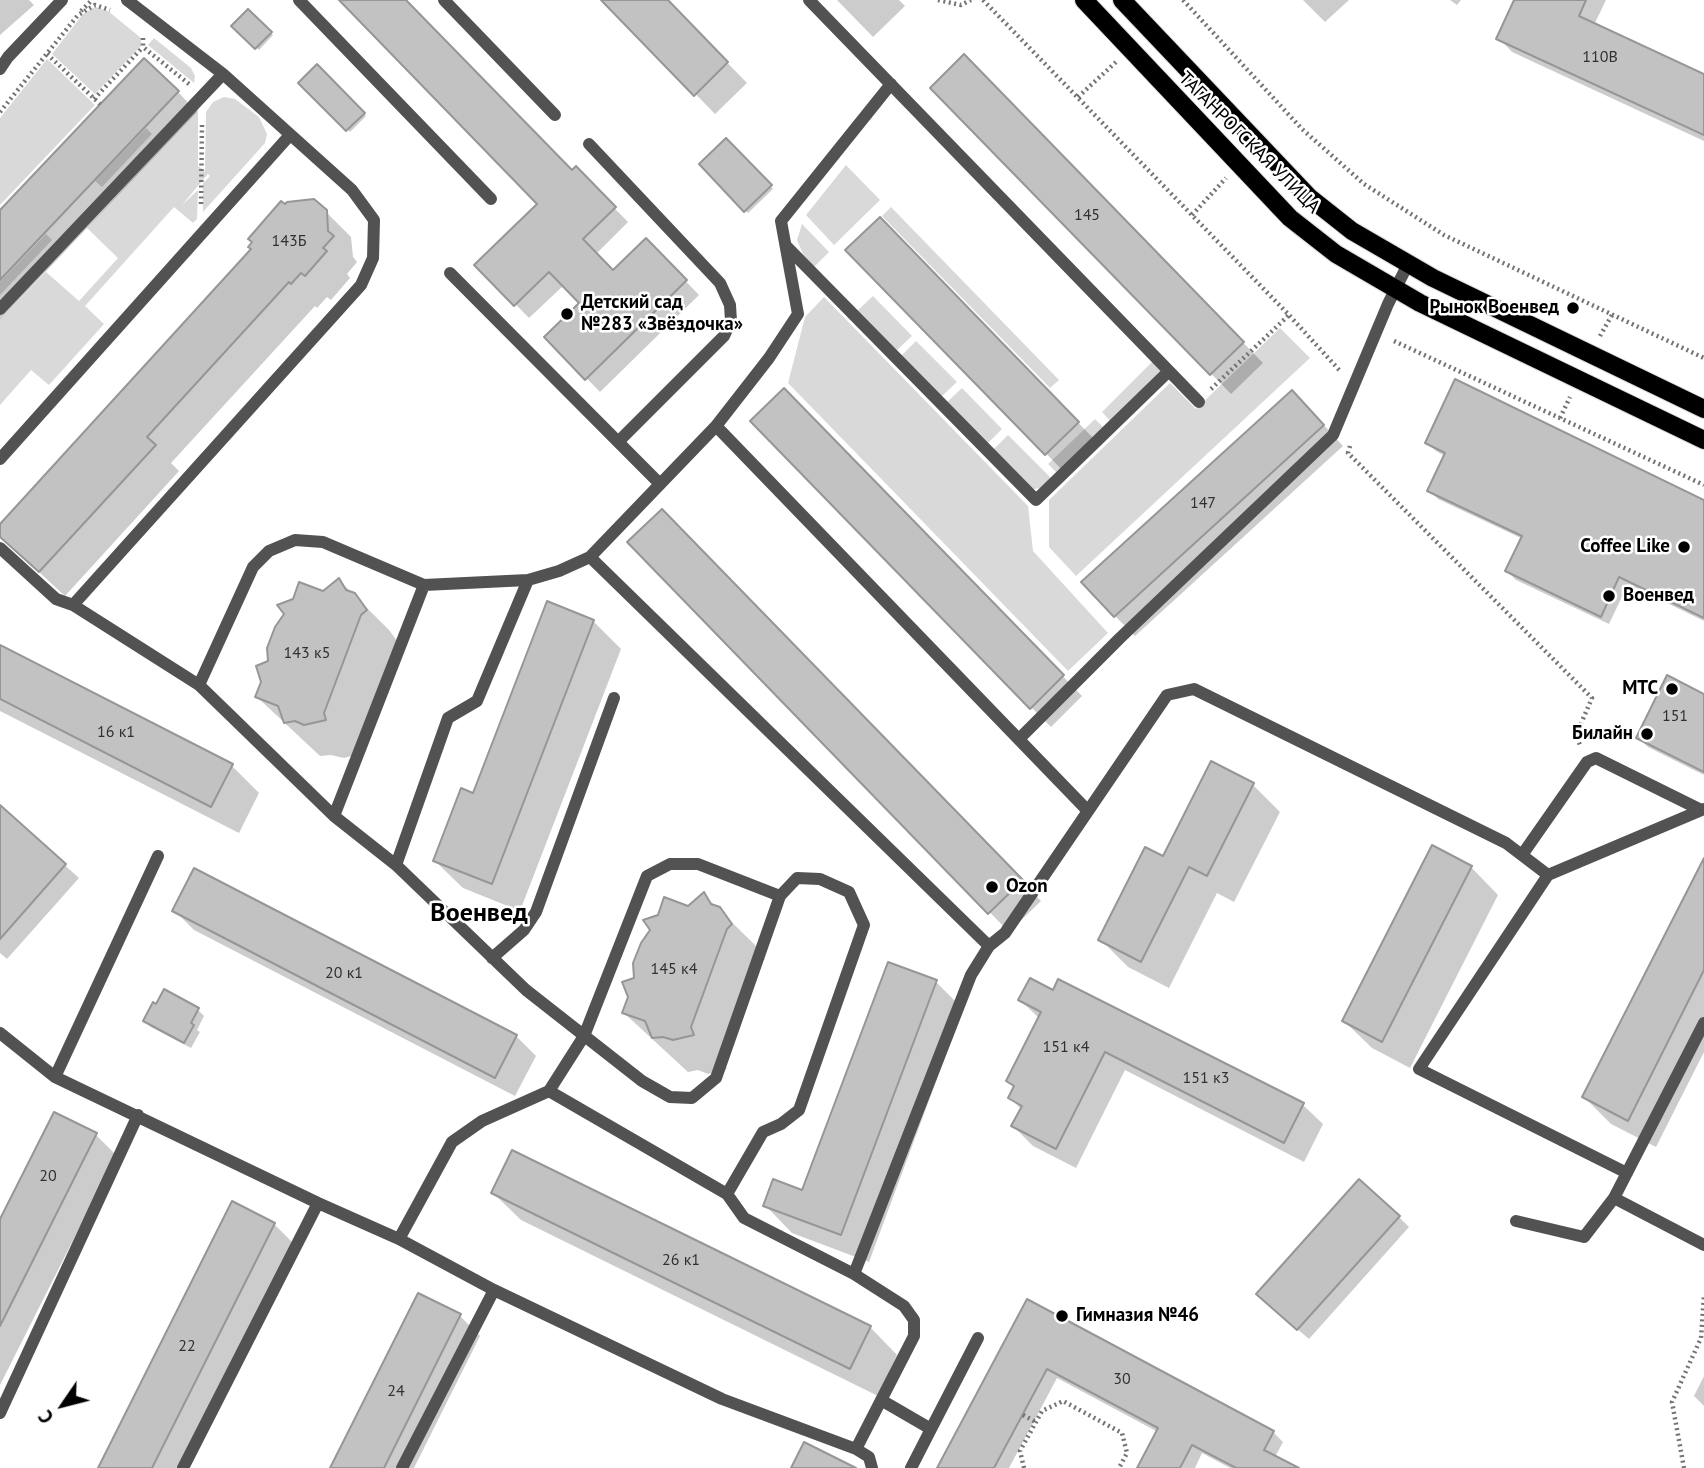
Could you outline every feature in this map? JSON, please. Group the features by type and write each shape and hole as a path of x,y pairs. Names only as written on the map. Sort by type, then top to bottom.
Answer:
{"main road":[{"name":"ТАГАНРОГСКАЯ УЛИЦА","path":"1084,0 1290,218 1336,254 1395,289 1704,440"},
{"name":"ТАГАНРОГСКАЯ УЛИЦА","path":"1122,0 1309,197 1352,231 1408,264 1702,404"}],"lane":[{"path":"0,68 62,0"},
{"path":"73,605 361,285 373,258 374,220 352,190 223,74 127,0"},
{"path":"299,0 491,199"},
{"path":"444,0 555,115"},
{"path":"808,0 1199,402"},
{"path":"0,309 223,74"},
{"path":"199,685 253,567 269,551 295,540 323,542 424,586 527,580 559,571 590,557 716,426 769,358 798,314 781,221 891,85"},
{"path":"0,459 290,135"},
{"path":"589,144 720,283 730,305 731,321 724,336 618,442"},
{"path":"786,246 1036,500 1169,371"},
{"path":"1020,738 1120,638 1333,435 1375,333 1408,264"},
{"path":"450,273 660,484"},
{"path":"716,426 1088,811"},
{"path":"0,548 56,599 73,605 199,685 334,816 396,864 526,990 642,1081 670,1097 692,1098 716,1078 780,896 797,878 820,879 849,892 864,925 799,1110 781,1124 763,1132 727,1194"},
{"path":"590,557 989,946"},
{"path":"396,864 448,718 477,701 527,580"},
{"path":"334,816 424,586"},
{"path":"854,1274 971,975 989,946 1005,933 1167,695 1194,689 1506,843 1548,875"},
{"path":"492,958 524,930 536,912 614,698"},
{"path":"1522,855 1587,762 1597,758 1703,809"},
{"path":"1627,1172 1419,1069 1548,875 1703,809"},
{"path":"55,1077 158,856"},
{"path":"399,1239 452,1142 482,1121 550,1091 584,1036 647,876 670,864 698,864 780,896"},
{"path":"1516,1221 1584,1237 1614,1198 1704,1023"},
{"path":"0,1033 55,1077 399,1239 494,1290 722,1399 856,1449 869,1457 872,1468"},
{"path":"550,1091 727,1194 744,1218 854,1274 904,1306 915,1320 914,1336 856,1449"},
{"path":"0,1413 138,1115"},
{"path":"1614,1198 1704,1245"},
{"path":"183,1468 318,1203"},
{"path":"402,1468 494,1290"},
{"path":"911,1468 978,1338"},
{"path":"881,1400 931,1429"}],"path":[{"path":"0,112 92,0"},
{"path":"938,0 961,5 971,0"},
{"path":"983,0 1289,315 1340,371 1349,396"},
{"path":"1183,0 1302,129 1364,184 1444,235 1704,358"},
{"path":"78,15 95,5 109,9 118,16"},
{"path":"94,99 143,47 144,37 135,30"},
{"path":"143,47 202,96 200,233"},
{"path":"47,54 100,104"},
{"path":"1077,97 1116,62"},
{"path":"1192,215 1226,178"},
{"path":"1199,402 1289,315"},
{"path":"1375,333 1704,485"},
{"path":"1351,443 1348,453 1592,698 1576,735 1587,762"},
{"path":"1684,1468 1672,1402 1701,1338 1704,1296"},
{"path":"1024,1468 1020,1451 1042,1411 1063,1401 1122,1433 1127,1453 1119,1468"},
{"path":"1023,1415 1036,1422"}],"shaded area":[{"path":"95,7 108,11 141,38 141,46 95,94 52,54 83,14"},
{"path":"154,38 191,68 195,76 194,83 148,45"},
{"path":"47,59 95,105 0,205 0,118"},
{"path":"224,97 235,99 259,117 267,134 265,143 203,212 203,183 210,176 208,174 182,205 198,190 197,219 193,223 174,207 85,306 104,324 49,385 31,370 0,405 0,320 46,272 79,301 118,258 87,228 198,108 198,166 205,171 206,112 213,102"},
{"path":"146,128 152,134 102,187 95,181"},
{"path":"846,165 880,200 834,245 806,215"},
{"path":"891,207 1059,380 1050,388 882,216"},
{"path":"802,224 829,252 814,267 803,254 797,240"},
{"path":"46,234 52,240 0,295 0,282"},
{"path":"873,296 912,336 896,351 857,311"},
{"path":"824,297 1028,506 1033,551 1108,633 1068,671 788,383 805,317"},
{"path":"1280,328 1310,358 1076,576 1049,547 1049,500 1170,383 1196,409"},
{"path":"916,341 957,382 941,397 901,356"},
{"path":"1153,361 1164,372 1112,423 1102,412"},
{"path":"962,388 1002,429 987,444 946,403"},
{"path":"1095,419 1105,429 1059,475 1048,464"},
{"path":"1008,435 1052,479 1042,488 1034,489 1026,485 992,451"}],"building":[{"path":"339,0 406,0 572,170 576,166 616,207 583,239 613,270 646,238 687,280 585,380 544,337 579,303 549,272 514,306 474,265 537,204"},
{"path":"601,0 668,0 728,62 694,96"},
{"path":"1514,0 1586,0 1579,16 1704,74 1704,135 1496,39"},
{"path":"248,9 272,32 255,49 231,26"},
{"path":"964,54 1244,342 1210,375 930,88"},
{"path":"144,58 179,91 0,280 0,210"},
{"path":"317,64 365,113 346,131 298,83"},
{"path":"726,138 772,185 744,212 699,164"},
{"path":"314,199 327,210 328,231 334,236 323,248 327,251 305,276 301,273 291,284 289,282 147,437 156,445 39,572 0,537 0,524 251,249 248,247 252,242 248,239 281,201 285,204"},
{"path":"880,217 1079,422 1045,455 845,250"},
{"path":"1455,379 1704,500 1704,618 1619,577 1601,617 1505,571 1522,536 1427,491 1445,453 1425,443"},
{"path":"784,388 1064,675 1030,709 750,421"},
{"path":"1292,390 1324,425 1114,617 1081,582"},
{"path":"662,509 1023,880 988,914 627,542"},
{"path":"339,578 346,590 355,593 367,610 361,615 324,713 326,720 304,725 295,721 284,723 278,706 255,697 261,682 256,666 268,661 267,648 275,627 284,614 277,605 293,599 299,582 323,591"},
{"path":"547,601 594,620 492,884 433,861 461,788 473,793"},
{"path":"0,645 233,764 211,807 0,699"},
{"path":"1667,675 1704,694 1704,772 1636,738"},
{"path":"1211,761 1254,783 1207,876 1189,867 1141,962 1098,940 1145,847 1163,856"},
{"path":"0,805 66,864 0,939"},
{"path":"1432,845 1472,866 1382,1042 1342,1021"},
{"path":"1704,858 1704,970 1628,1121 1582,1097"},
{"path":"194,868 517,1035 495,1078 172,911"},
{"path":"704,892 711,904 720,907 732,924 727,929 691,1027 694,1035 673,1040 652,1038 645,1021 622,1013 628,997 622,982 634,978 633,963 650,930 643,920 658,915 664,897 688,906"},
{"path":"888,962 937,980 841,1235 763,1206 773,1179 802,1190"},
{"path":"1030,978 1053,990 1058,979 1304,1103 1284,1143 1105,1052 1056,1149 1011,1126 1022,1106 1008,1098 1014,1086 1006,1081 1041,1012 1018,1000"},
{"path":"164,989 199,1008 191,1023 194,1025 184,1043 143,1021"},
{"path":"54,1112 97,1133 0,1326 0,1219"},
{"path":"512,1150 871,1326 850,1369 491,1193"},
{"path":"1359,1179 1400,1216 1297,1330 1256,1294"},
{"path":"232,1201 275,1223 152,1468 98,1468"},
{"path":"418,1293 461,1314 384,1468 330,1468"},
{"path":"1027,1299 1274,1431 1264,1450 1299,1468 1236,1468 1192,1445 1180,1468 1137,1468 1158,1428 1047,1369 994,1468 937,1468"},
{"path":"804,1442 856,1468 791,1468"}],"place":[{"name":"Рынок Военвед","path":"1573,308"},
{"name":"Детский сад №283 «Звёздочка»","path":"567,314"},
{"name":"Coffee Like","path":"1684,547"},
{"name":"Военвед","path":"1609,596"},
{"name":"МТС","path":"1672,689"},
{"name":"Билайн","path":"1647,734"},
{"name":"Ozon","path":"992,887"},
{"name":"Гимназия №46","path":"1062,1316"}],"district":[{"name":"Военвед","path":"479,914"}]}
